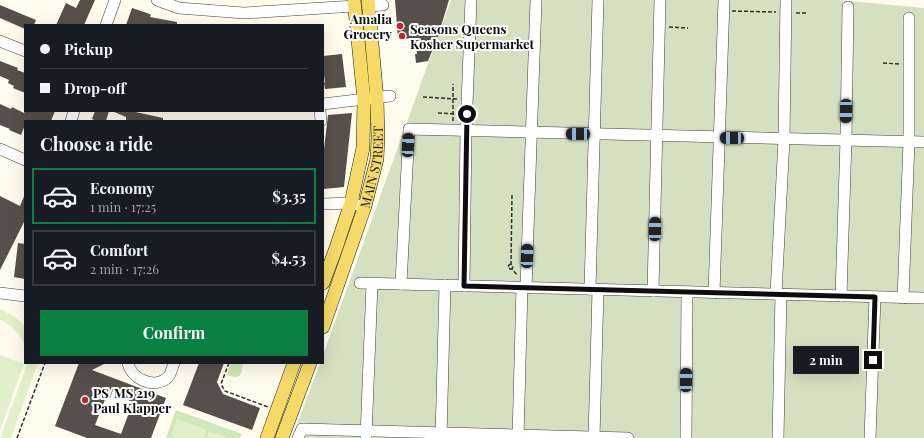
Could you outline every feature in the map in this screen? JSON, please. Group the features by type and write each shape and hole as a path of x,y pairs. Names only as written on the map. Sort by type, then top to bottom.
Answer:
{"main road":[{"name":"MAIN STREET","path":"324,281 351,203 363,148 377,98 354,3"},
{"name":"MAIN STREET","path":"324,324 366,206 377,159 377,98 368,3"},
{"path":"267,438 294,364"},
{"path":"282,438 310,364"}],"street":[{"path":"106,24 114,0"},
{"path":"157,0 179,8 244,14 354,3"},
{"path":"464,286 466,131 471,0"},
{"path":"518,436 536,0"},
{"path":"594,438 594,134 598,0"},
{"path":"653,291 660,0"},
{"path":"714,293 724,0"},
{"path":"778,438 779,294 784,139 786,0"},
{"path":"368,3 383,5"},
{"path":"841,296 846,140 848,7"},
{"path":"903,298 909,142 910,18"},
{"path":"0,40 24,51"},
{"path":"324,104 377,98"},
{"path":"401,284 409,129 924,142"},
{"path":"1,153 24,160"},
{"path":"324,204 351,203 366,206"},
{"path":"366,434 366,283 924,298"},
{"path":"441,435 445,286"},
{"path":"686,438 687,292"},
{"path":"0,293 24,296"},
{"path":"870,438 875,297"},
{"path":"128,364 134,375 138,378 155,383 162,382 169,376 174,364"},
{"path":"298,438 302,429 366,434 628,438"}],"path":[{"path":"732,11 807,13"},
{"path":"659,27 688,28"},
{"path":"883,63 909,64"},
{"path":"452,130 453,84"},
{"path":"423,97 467,99"},
{"path":"438,113 467,114"},
{"path":"512,194 512,269"},
{"path":"511,264 508,267 517,275"},
{"path":"17,438 45,364"},
{"path":"229,364 221,384 225,391 268,407"}],"green space":[{"path":"451,0 839,0 924,8 924,438 292,438 320,364 324,364 324,352"},
{"path":"0,309 15,317 24,325 24,345 16,330 0,320"},
{"path":"0,355 24,364 0,430"},
{"path":"27,364 38,364 11,438 0,438"},
{"path":"231,364 243,364 239,376 234,377 227,375"},
{"path":"176,410 242,434 240,438 166,438"},
{"path":"177,419 207,430 204,438 176,438 171,436"},
{"path":"209,431 228,438 206,438"}],"building":[{"path":"80,0 95,0 84,24 56,24 66,3 76,8"},
{"path":"395,0 449,0 438,36 428,61 416,63 416,38 398,39"},
{"path":"0,5 36,20 34,24 24,24 24,29 0,18"},
{"path":"132,8 151,15 150,17 177,22 177,24 126,24"},
{"path":"342,54 346,87 325,89 324,56"},
{"path":"0,61 18,68 17,70 24,73 24,93 13,88 14,86 8,83 9,80 0,76"},
{"path":"0,104 11,109 12,107 24,113 55,112 51,120 24,120 24,128 21,135 0,125"},
{"path":"95,112 109,112 106,120 92,119"},
{"path":"114,112 136,112 163,118 163,120 126,120 126,117"},
{"path":"352,113 344,187 324,189 324,149 328,115"},
{"path":"0,196 20,206 24,196 24,222 0,270"},
{"path":"18,243 24,244 24,279 14,277"},
{"name":"PS/MS 219 Paul Klapper","path":"79,364 104,364 92,370 166,398 151,438 87,438 55,426","holes":["108,392 133,402 121,434 95,425"]},
{"path":"199,364 224,364 217,382 223,394 260,408 252,430 183,405"}],"place":[{"name":"Amalia Grocery","path":"400,26"},
{"name":"Seasons Queens Kosher Supermarket","path":"402,36"},
{"name":"PS/MS 219 Paul Klapper","path":"85,400"}],"route":[{"path":"467,114 464,286 875,297 873,360"}]}
